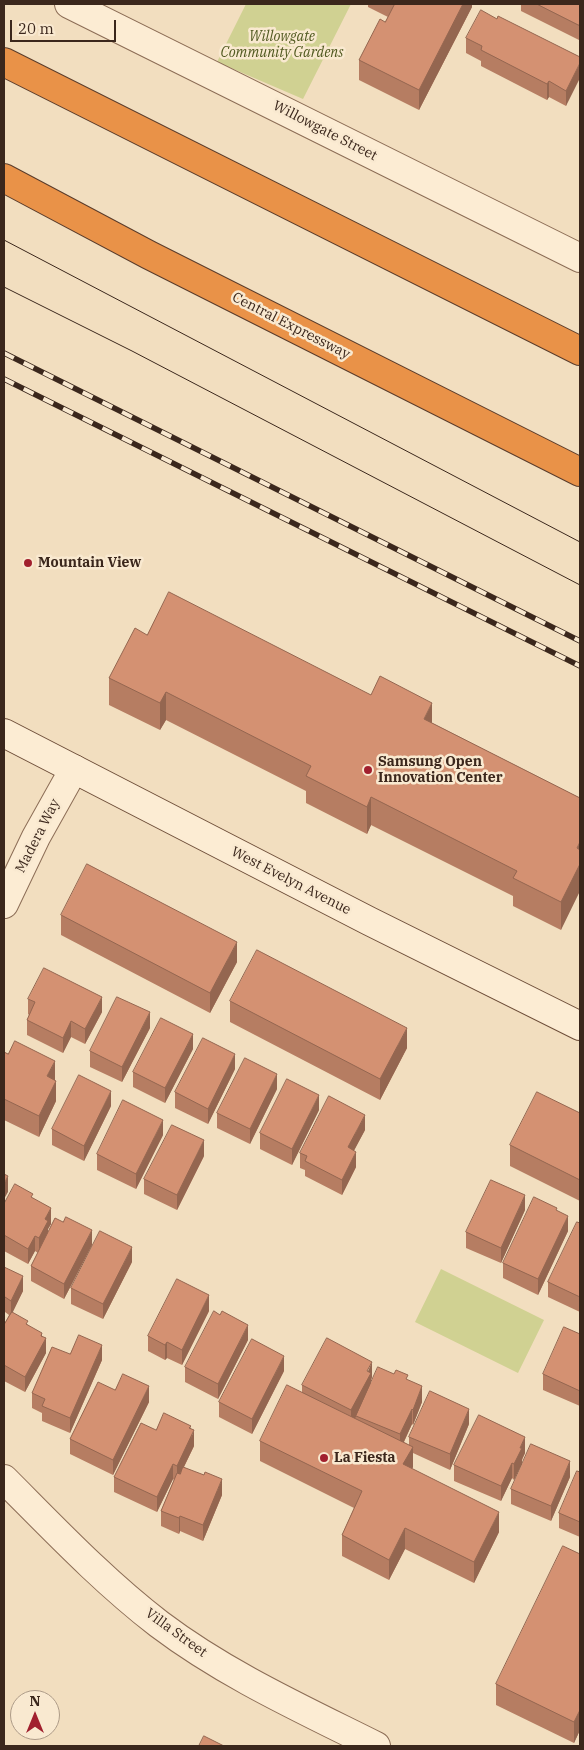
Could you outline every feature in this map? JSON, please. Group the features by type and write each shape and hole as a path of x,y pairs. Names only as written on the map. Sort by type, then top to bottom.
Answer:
{"highway":[{"path":"4,62 580,351"},
{"name":"Central Expressway","path":"4,178 149,255 580,472"}],"street":[{"name":"Willowgate Street","path":"70,4 580,258"},
{"name":"West Evelyn Avenue","path":"4,733 369,921 580,1026"},
{"name":"Madera Way","path":"4,904 36,836 74,768"},
{"name":"Villa Street","path":"4,1479 89,1564 159,1624 230,1671 376,1746"}],"green space":[{"name":"Willowgate Community Gardens","path":"246,4 351,4 303,99 217,62"},
{"path":"441,1269 544,1320 518,1373 415,1322"}],"building":[{"path":"395,4 463,4 419,90 359,60 380,19 385,22"},
{"path":"537,4 580,4 580,23 579,25"},
{"path":"481,10 497,19 498,16 580,57 580,63 566,91 549,81 547,84 481,50 482,46 466,38"},
{"name":"Samsung Open Innovation Center","path":"169,592 371,695 380,676 432,703 424,719 580,798 580,842 577,848 580,850 580,864 561,902 513,878 517,871 371,797 367,807 306,776 311,766 166,692 160,703 109,678 135,628 147,635"},
{"path":"87,864 237,942 210,993 61,915"},
{"path":"257,950 407,1028 380,1079 230,1001"},
{"path":"44,968 102,997 85,1029 71,1021 63,1038 27,1020 35,1002 28,999"},
{"path":"117,997 150,1012 122,1067 90,1051"},
{"path":"161,1018 193,1034 165,1088 133,1072"},
{"path":"203,1038 235,1054 208,1109 175,1092"},
{"path":"15,1041 55,1061 47,1076 56,1081 39,1116 4,1099 4,1052 8,1054"},
{"path":"245,1058 277,1074 250,1129 217,1113"},
{"path":"79,1075 111,1091 84,1146 52,1129"},
{"path":"287,1079 319,1095 292,1149 260,1133"},
{"path":"537,1092 580,1113 580,1180 510,1145"},
{"path":"329,1096 365,1115 348,1147 356,1152 342,1180 305,1161 307,1156 300,1153"},
{"path":"123,1100 163,1120 136,1174 97,1154"},
{"path":"172,1125 204,1140 177,1195 144,1179"},
{"path":"4,1174 8,1176 4,1184"},
{"path":"491,1180 525,1195 501,1248 466,1232"},
{"path":"15,1184 33,1194 31,1197 51,1208 45,1219 48,1221 39,1238 35,1236 28,1249 4,1235 4,1204"},
{"path":"534,1197 557,1208 556,1210 568,1216 538,1279 503,1263"},
{"path":"66,1217 92,1230 64,1284 31,1266 55,1218 63,1222"},
{"path":"577,1222 580,1223 580,1297 548,1282"},
{"path":"100,1231 132,1247 103,1304 71,1288"},
{"path":"4,1267 23,1276 11,1301 5,1297 4,1299"},
{"path":"177,1279 209,1295 182,1350 167,1342 165,1345 148,1336"},
{"path":"214,1311 220,1315 222,1311 248,1325 218,1384 185,1367"},
{"path":"12,1312 28,1321 26,1324 42,1333 41,1336 46,1338 25,1377 4,1365 4,1325"},
{"path":"564,1327 580,1334 580,1391 543,1374"},
{"path":"79,1335 102,1345 70,1418 42,1406 45,1399 32,1393 52,1347 70,1354"},
{"path":"327,1338 372,1362 367,1371 371,1373 351,1410 302,1385"},
{"path":"252,1339 284,1356 252,1419 219,1402"},
{"path":"378,1367 394,1374 396,1370 408,1375 406,1379 422,1386 413,1410 400,1434 356,1416"},
{"path":"123,1374 149,1386 113,1460 70,1439 98,1382 115,1390"},
{"path":"287,1385 413,1447 403,1464 499,1512 474,1562 405,1528 389,1560 342,1535 362,1491 260,1441"},
{"path":"430,1391 469,1409 450,1454 409,1437"},
{"path":"164,1413 191,1426 189,1428 194,1430 177,1466 173,1464 157,1497 114,1477 141,1423 156,1430"},
{"path":"479,1415 525,1437 520,1448 522,1448 501,1486 454,1465"},
{"path":"531,1444 570,1461 551,1506 511,1489"},
{"path":"183,1467 204,1475 205,1472 222,1479 203,1525 161,1511 177,1473 180,1474"},
{"path":"577,1471 580,1472 580,1522 559,1513"},
{"path":"563,1546 580,1554 580,1710 574,1722 496,1684"},
{"path":"204,1736 224,1746 199,1746"}],"tram line":[{"path":"4,240 580,542"},
{"path":"4,287 132,351 580,585"}],"railway":[{"path":"4,353 580,641"},
{"path":"4,379 580,666"}],"place":[{"name":"Mountain View","path":"28,563"},
{"name":"Samsung Open Innovation Center","path":"368,770"},
{"name":"La Fiesta","path":"324,1458"}]}
